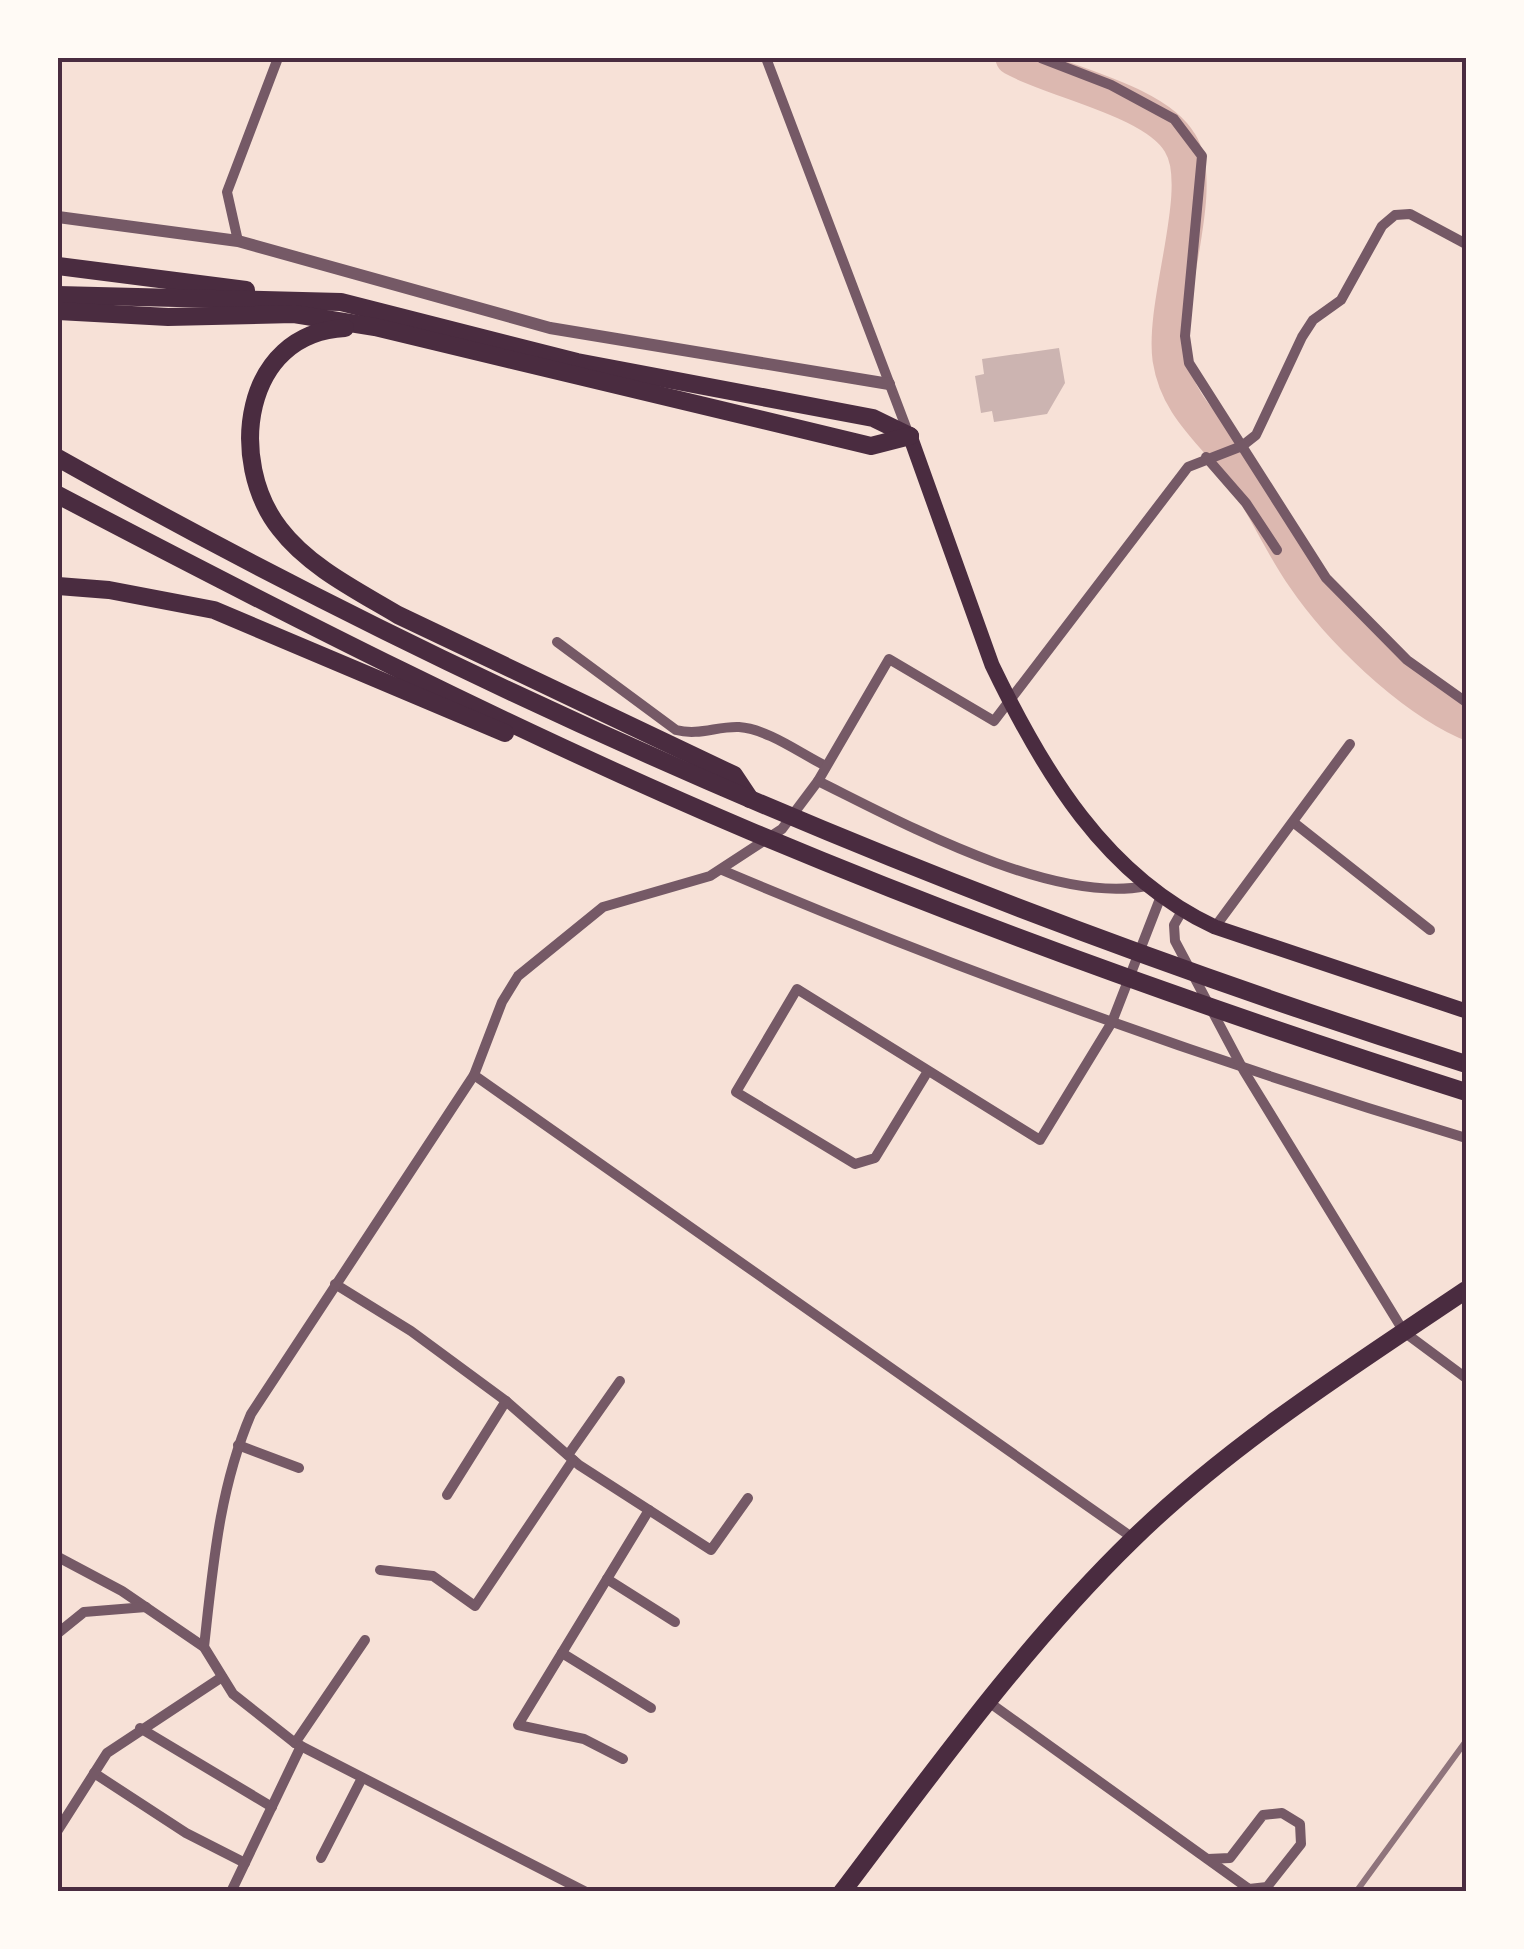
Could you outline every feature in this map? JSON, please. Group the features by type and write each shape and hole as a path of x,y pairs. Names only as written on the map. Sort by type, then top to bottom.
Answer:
{"highway":[{"path":"58,266 341,302 577,362 873,418 910,436"},
{"path":"58,295 341,302"},
{"path":"58,311 168,317 294,314 375,327 871,446 910,436"},
{"path":"375,327 329,329 304,338 283,352 264,376 253,403 248,437 250,469 262,502 300,550 496,676"},
{"path":"58,458 288,583 496,676 734,775 752,800 1000,904 1319,1017 1466,1064"},
{"path":"58,495 519,738 534,735 749,830 991,928 1236,1019 1466,1092"},
{"path":"58,586 109,590 214,610 479,716"},
{"path":"842,1892 990,1703 1079,1595 1133,1538 1226,1458 1466,1290"}],"main road":[{"path":"910,436 1009,701 1029,741 1082,819 1146,886 1182,912 1215,927 1466,1011"}],"street":[{"path":"238,241 227,192 278,58"},
{"path":"766,58 910,436"},
{"path":"1041,58 1141,100 1174,120 1195,142 1203,174 1185,336 1189,363 1238,447 1326,578 1406,660 1466,702"},
{"path":"204,1647 220,1506 238,1445 260,1399 474,1075 502,1002 537,957 602,906 684,886 722,870 782,829 818,781 889,659 994,721 1178,478 1210,456 1238,447 1268,415 1302,337 1313,320 1342,300 1382,226 1394,215 1410,214 1466,244"},
{"path":"58,217 238,241 550,328 889,384"},
{"path":"1210,456 1276,550"},
{"path":"557,642 676,730 695,735 748,728 826,766"},
{"path":"1215,927 1350,744"},
{"path":"818,781 905,824 1042,878 1118,891 1146,886"},
{"path":"1292,822 1430,930"},
{"path":"722,870 861,929 1244,1071 1466,1138"},
{"path":"928,1071 875,1158 854,1164 736,1092 797,990 1040,1140 1112,1022 1161,896"},
{"path":"1182,912 1174,924 1175,941 1244,1071 1404,1332 1466,1378"},
{"path":"474,1075 1133,1538"},
{"path":"335,1284 411,1331 506,1402 571,1458 711,1550 748,1498"},
{"path":"380,1570 433,1576 475,1606 620,1381"},
{"path":"447,1494 506,1402"},
{"path":"238,1445 298,1468"},
{"path":"623,1759 584,1739 518,1725 650,1510"},
{"path":"58,1557 204,1647 247,1708 298,1744 586,1892"},
{"path":"607,1580 674,1622"},
{"path":"58,1633 84,1612 146,1608"},
{"path":"231,1892 298,1744 365,1640"},
{"path":"562,1653 652,1708"},
{"path":"58,1830 107,1754 140,1728 222,1677"},
{"path":"990,1703 1249,1889 1267,1887 1301,1844 1300,1824 1282,1812 1262,1815 1230,1858 1208,1859"},
{"path":"140,1728 272,1807"},
{"path":"94,1772 186,1832 245,1863"},
{"path":"321,1858 362,1778"}],"building":[{"path":"1059,348 1065,383 1047,414 994,422 992,411 981,413 975,376 984,374 982,359"}],"waterway":[{"path":"1013,58 1150,115 1180,143 1189,187 1169,335 1170,359 1179,389 1194,414 1243,474 1295,563 1336,618 1399,678 1466,722"}],"railway":[{"path":"1356,1892 1466,1741"}]}
